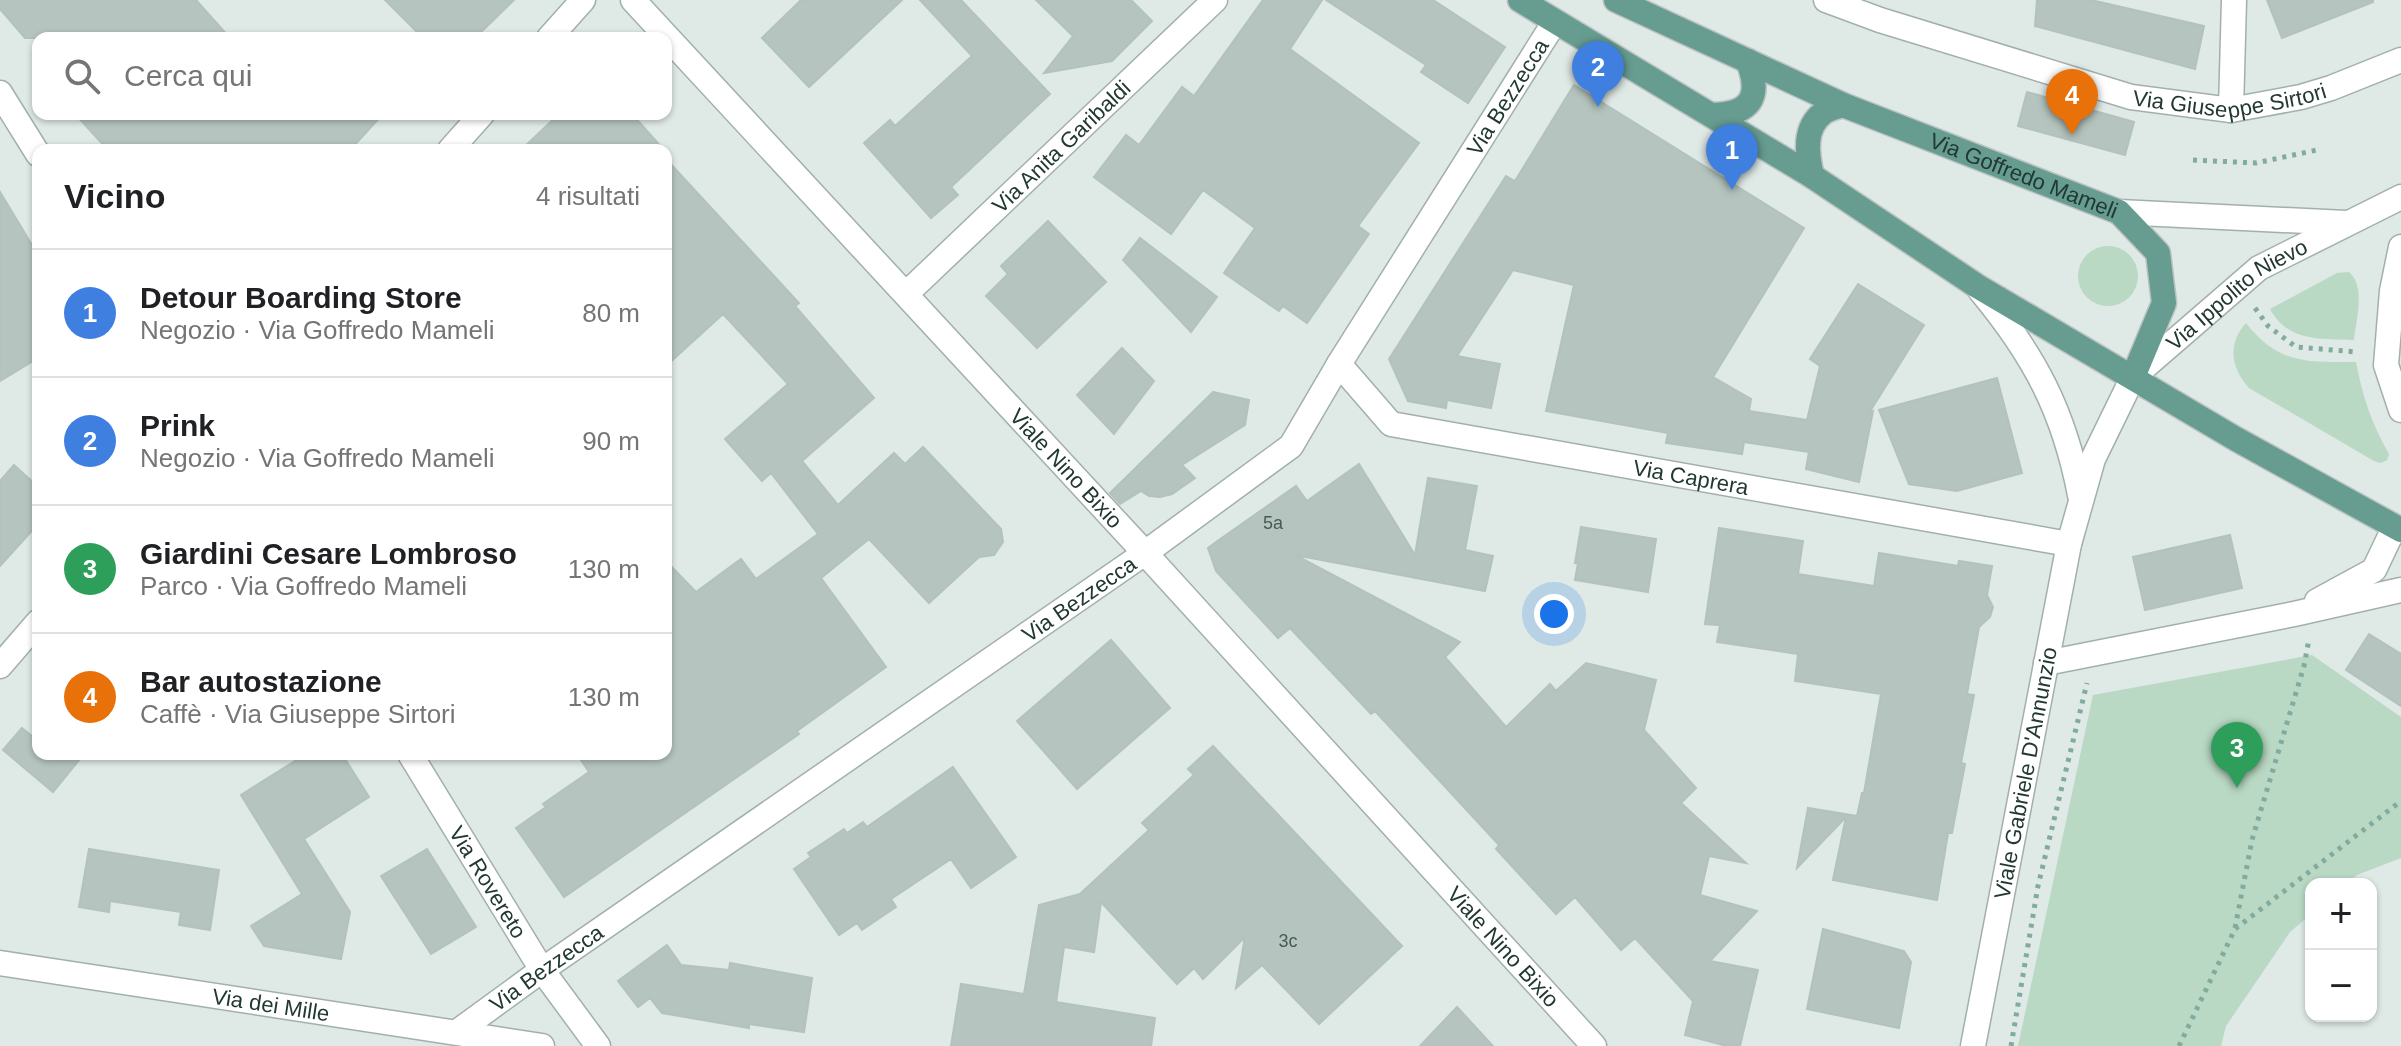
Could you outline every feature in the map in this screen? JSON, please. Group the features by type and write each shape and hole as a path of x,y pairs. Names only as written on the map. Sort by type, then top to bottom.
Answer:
{"main road":[{"path":"1520,0 1812,176 1977,286 2397,529"},
{"name":"Via Goffredo Mameli","path":"1616,0 1843,105 2119,212 2158,253 2164,303 2133,377"},
{"path":"1712,115 1731,115 1745,108 1753,98 1755,79 1748,61"},
{"path":"1812,176 1807,155 1808,136 1823,113 1843,105"}],"street":[{"path":"554,32 583,0"},
{"name":"Viale Nino Bixio","path":"633,0 663,32"},
{"name":"Via Anita Garibaldi","path":"906,294 1215,0"},
{"name":"Via Giuseppe Sirtori","path":"1826,0 1880,20 2131,97 2231,110 2316,92 2401,60"},
{"path":"2231,110 2234,0"},
{"name":"Via Bezzecca","path":"457,1032 1145,553 1291,446 1339,364 1554,23"},
{"name":"Viale Nino Bixio","path":"672,42 1145,553 1594,1046"},
{"path":"0,93 32,144"},
{"path":"455,144 477,120"},
{"name":"Via Ippolito Nievo","path":"2133,377 2259,268 2401,197"},
{"name":"Via Ippolito Nievo","path":"2119,212 2349,223"},
{"path":"2401,247 2392,291 2386,365 2401,410"},
{"name":"Viale Gabriele D'Annunzio","path":"1977,286 2006,321 2055,403 2072,449 2081,501"},
{"name":"Via Caprera","path":"1339,364 1391,424 2069,544"},
{"name":"Viale Gabriele D'Annunzio","path":"1973,1046 2069,544 2093,459 2133,377"},
{"path":"2305,612 2374,570 2397,529"},
{"path":"2046,663 2093,656 2401,590"},
{"path":"0,666 32,629"},
{"name":"Via Rovereto","path":"414,760 542,970 598,1046"},
{"name":"Via dei Mille","path":"0,963 542,1046"}],"path":[{"path":"2193,160 2256,163 2317,150"},
{"path":"2252,304 2268,326 2296,347 2361,353"},
{"path":"2179,1046 2235,929 2252,840 2304,666 2305,612"},
{"path":"2011,1046 2038,886 2093,656"},
{"path":"2235,929 2401,801"}],"green space":[{"path":"2108,246 2119,248 2129,255 2136,265 2136,287 2129,297 2119,304 2108,306 2097,304 2087,297 2080,287 2078,276 2080,265 2087,255 2097,248"},
{"path":"2349,272 2359,294 2354,340 2296,333 2277,320 2270,309 2337,273"},
{"path":"2246,323 2258,337 2282,354 2308,361 2356,362 2368,410 2389,454 2387,460 2381,463 2374,461 2249,388 2238,372 2234,356 2236,339"},
{"path":"2312,655 2401,717 2401,858 2354,878 2305,878 2305,919 2290,932 2226,1026 2221,1046 2018,1046 2093,695"}],"building":[{"path":"0,0 196,0 225,32 32,32 32,38 25,38 0,9"},
{"path":"385,0 514,0 481,32 417,32"},
{"path":"801,0 902,0 809,87 762,38"},
{"path":"920,0 961,0 1050,94 951,187 958,195 931,218 864,143 890,120 895,126 972,56"},
{"path":"1036,0 1131,0 1152,21 1112,61 1044,73 1073,36"},
{"path":"1263,0 1322,0 1290,49 1419,143 1358,226 1369,234 1307,323 1283,306 1279,311 1224,273 1255,228 1203,190 1171,234 1094,177 1126,135 1139,145 1182,87 1194,96"},
{"path":"1326,0 1433,0 1505,47 1468,103 1421,72 1426,65"},
{"path":"2037,0 2091,0 2204,26 2195,69 2035,26"},
{"path":"2267,0 2373,0 2373,2 2282,38"},
{"path":"1574,85 1804,228 1713,377 1751,399 1749,411 1807,420 1820,366 1810,359 1858,284 1924,325 1869,413 1873,411 1859,482 1806,469 1809,452 1744,442 1742,454 1666,443 1668,433 1546,411 1574,285 1513,270 1457,356 1500,364 1491,408 1447,400 1446,408 1408,401 1389,359 1506,176 1515,181"},
{"path":"2027,92 2134,122 2125,155 2018,126"},
{"path":"80,120 378,120 356,144 102,144"},
{"path":"553,120 637,120 659,144 527,144"},
{"path":"672,165 799,303 795,306 874,398 802,461 838,505 894,453 905,464 923,447 1001,529 1003,542 994,555 979,557 929,603 869,539 821,578 886,667 797,731 799,734 564,897 516,828 546,807 543,804 589,772 581,760 672,760 672,567 696,592 741,559 756,579 818,534 771,473 762,481 725,439 788,384 723,314 672,361"},
{"path":"0,192 32,245 32,362 0,381"},
{"path":"1048,221 1106,282 1037,348 986,296 1008,274 1001,266"},
{"path":"1140,238 1217,297 1191,332 1123,260"},
{"path":"1122,348 1154,381 1114,434 1077,395"},
{"path":"1997,378 2022,473 1957,491 1909,484 1879,410"},
{"path":"1213,392 1249,400 1245,425 1182,465 1195,478 1172,494 1149,496 1141,491 1120,504 1110,493"},
{"path":"1359,464 1415,555 1428,478 1477,486 1465,550 1493,556 1485,591 1295,555 1460,642 1445,657 1506,727 1550,684 1556,691 1586,663 1656,680 1644,730 1696,788 1681,803 1746,863 1709,856 1700,895 1757,911 1710,961 1758,970 1740,1046 1727,1046 1685,1035 1693,1001 1635,938 1621,950 1575,897 1556,914 1496,849 1499,845 1375,711 1371,714 1290,628 1278,638 1216,571 1208,548 1216,542 1296,486 1307,501"},
{"path":"14,465 32,482 32,531 0,566 0,481"},
{"path":"1581,527 1656,539 1648,592 1575,580"},
{"path":"1719,528 1803,541 1798,574 1874,586 1879,553 1958,566 1959,561 1992,566 1987,595 1993,607 1990,617 1979,627 1967,694 1974,695 1961,763 1965,764 1952,833 1948,833 1937,900 1833,880 1846,817 1797,868 1808,808 1857,816 1864,793 1881,694 1795,681 1798,654 1717,642 1720,625 1705,624"},
{"path":"2230,535 2242,588 2145,610 2133,557"},
{"path":"2369,634 2401,654 2401,706 2346,670"},
{"path":"1111,640 1170,708 1077,789 1017,721"},
{"path":"22,728 32,736 32,760 79,760 53,792 3,750"},
{"path":"1213,746 1402,946 1319,1024 1262,965 1236,988 1245,937 1203,979 1194,968 1177,984 1101,902 1094,952 1064,947 1056,1002 1155,1018 1151,1046 951,1046 961,984 1024,994 1039,905 1080,894 1149,830 1142,823 1194,775 1188,769"},
{"path":"296,760 346,760 369,797 304,839 350,912 341,959 264,946 251,926 302,894 241,795"},
{"path":"953,767 1016,857 971,888 951,859 891,899 896,907 862,930 857,923 839,935 794,869 811,857 808,853 844,829 847,833 863,822 867,827"},
{"path":"89,849 219,870 210,930 179,925 181,912 110,901 109,912 79,907"},
{"path":"427,849 476,927 431,954 381,876"},
{"path":"1823,929 1904,951 1911,962 1899,1028 1807,1009"},
{"path":"667,945 681,965 729,970 730,963 812,978 804,1032 749,1024 749,1028 662,1013 650,998 638,1007 618,981"},
{"path":"1457,1007 1493,1046 1420,1046"}],"place":[{"name":"Prink","path":"1598,107"},
{"name":"Bar autostazione","path":"2072,135"},
{"name":"Detour Boarding Store","path":"1732,190"},
{"name":"Giardini Cesare Lombroso","path":"2237,788"}]}
